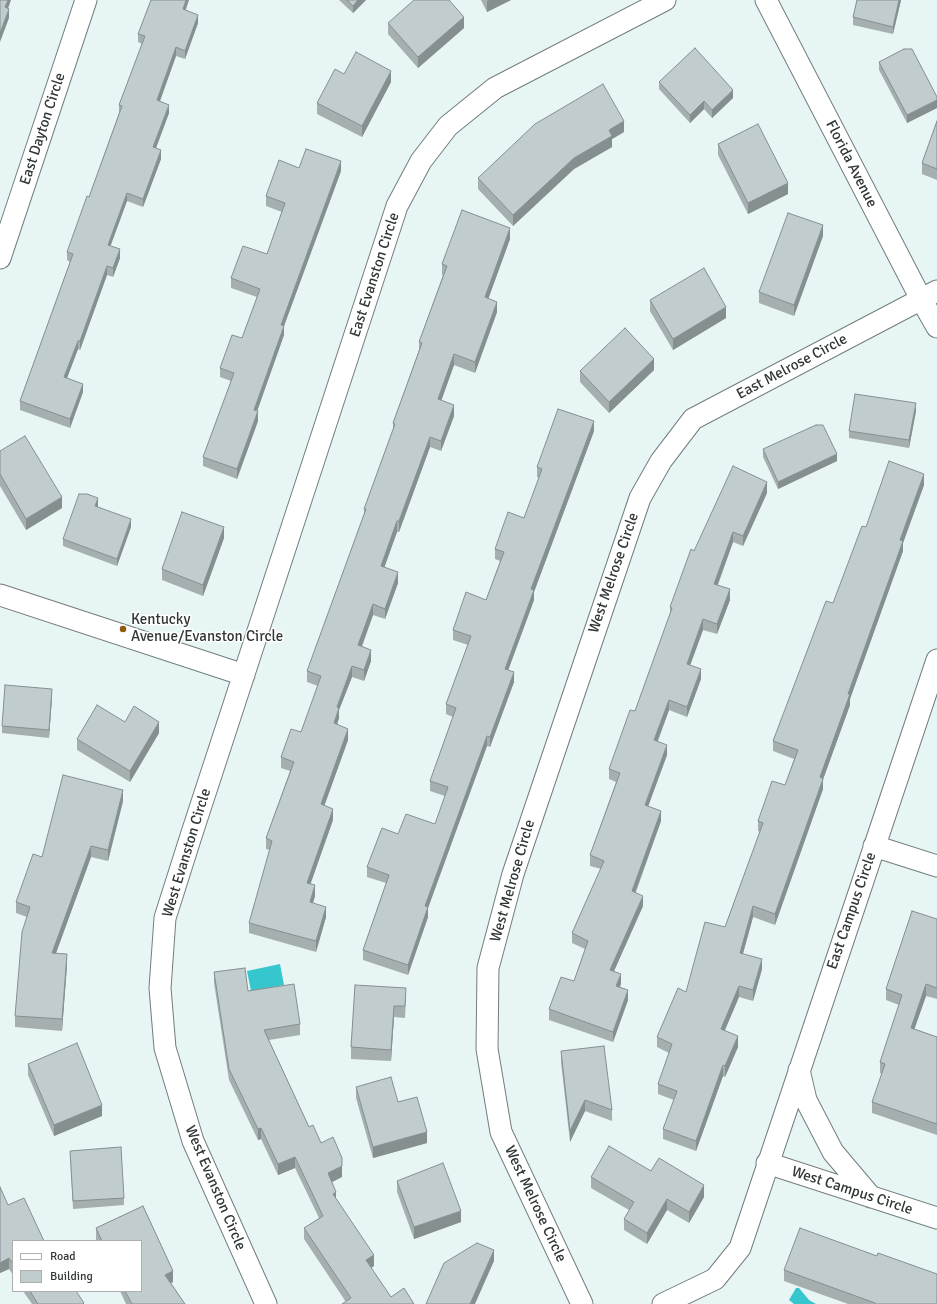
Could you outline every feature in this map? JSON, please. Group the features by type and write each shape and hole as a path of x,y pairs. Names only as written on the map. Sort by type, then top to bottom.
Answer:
{"street":[{"name":"East Dayton Circle","path":"0,258 86,0"},
{"name":"East Evanston Circle","path":"244,675 397,206 421,161 448,126 494,88 665,0"},
{"name":"Florida Avenue","path":"766,0 929,295 937,326"},
{"name":"East Melrose Circle","path":"661,461 693,419 929,295"},
{"name":"West Melrose Circle","path":"582,1304 501,1132 487,1049 488,968 513,874 637,506 661,461"},
{"path":"0,595 244,675"},
{"name":"East Campus Circle","path":"664,1304 715,1279 740,1248 767,1163 937,660"},
{"name":"West Evanston Circle","path":"244,675 165,918 160,988 165,1048 193,1141 266,1304"},
{"path":"874,846 937,866"},
{"path":"799,1070 806,1100 833,1152 871,1197"},
{"name":"West Campus Circle","path":"767,1163 937,1218"}],"water":[{"path":"280,964 284,985 251,991 247,971"},
{"path":"796,1288 799,1288 809,1300 816,1304 794,1304 789,1300"}],"building":[{"path":"0,0 8,0 5,7 9,9 0,33"},
{"path":"151,0 186,0 183,9 198,15 185,51 176,47 157,100 169,105 153,147 161,150 143,199 127,193 108,245 120,249 113,268 107,266 80,341 78,341 64,377 83,384 70,419 20,401 73,254 67,252 122,106 119,105 145,36 138,34"},
{"path":"347,0 358,0 353,6"},
{"path":"414,0 449,0 464,17 418,57 388,23"},
{"path":"857,0 899,0 893,27 853,17"},
{"path":"695,48 733,90 712,110 704,101 690,115 659,82"},
{"path":"904,49 912,49 937,97 937,100 907,115 879,62"},
{"path":"356,52 391,71 362,126 317,103 335,69 344,74"},
{"path":"603,84 624,121 609,130 612,136 574,158 513,215 478,178 535,124"},
{"path":"937,121 937,169 922,163"},
{"path":"758,124 788,183 748,203 718,144"},
{"path":"306,149 341,161 281,325 284,326 254,410 258,411 237,469 203,457 234,373 220,368 232,335 242,338 260,289 231,278 243,246 267,254 285,203 266,196 279,160 299,168"},
{"path":"462,210 510,228 485,297 497,302 475,362 454,354 438,399 454,405 441,441 430,437 381,566 398,572 385,609 373,604 358,645 371,650 364,670 352,666 337,707 339,708 334,723 348,729 321,804 333,809 307,883 315,885 310,902 326,907 316,941 249,923 272,841 266,838 294,762 281,757 291,729 301,732 321,676 307,671 366,509 364,509 395,424 393,423 422,343 419,342 447,266 442,264"},
{"path":"788,213 823,225 794,305 759,292"},
{"path":"704,268 726,307 673,339 650,300"},
{"path":"625,328 654,359 609,402 580,371"},
{"path":"855,394 916,403 909,440 849,431"},
{"path":"558,409 594,421 531,589 534,590 505,669 514,672 490,737 487,736 425,906 428,907 408,965 363,950 389,875 367,867 382,828 398,834 406,814 435,824 448,787 430,781 456,708 446,704 471,636 453,630 466,592 486,600 504,552 495,549 508,512 524,518 542,469 537,467"},
{"path":"816,425 823,425 837,454 778,482 763,449"},
{"path":"25,436 62,497 26,519 0,474 0,451"},
{"path":"889,461 924,474 900,540 903,541 820,777 823,779 775,914 753,906 740,953 762,959 753,990 739,986 721,1029 738,1036 725,1066 723,1065 696,1141 663,1129 677,1091 658,1084 672,1044 657,1037 678,988 686,992 705,922 725,927 763,823 758,821 772,781 785,785 798,750 773,741 826,601 833,603 862,526 866,527"},
{"path":"733,466 767,482 743,536 733,532 714,584 730,589 717,624 703,619 687,664 701,669 687,707 669,700 654,740 667,745 645,805 661,811 632,891 643,896 610,970 621,974 616,986 628,990 613,1032 549,1009 561,977 574,981 588,941 572,933 604,861 590,855 620,773 609,769 630,710 635,711 672,608 670,607 691,549 694,551"},
{"path":"79,494 87,494 98,498 95,506 131,519 117,559 63,539"},
{"path":"182,512 224,527 203,585 162,569"},
{"path":"5,685 52,689 49,730 2,726"},
{"path":"97,705 125,722 134,706 159,722 130,771 77,739"},
{"path":"63,775 123,790 108,850 91,846 52,953 67,954 62,1019 15,1016 22,932 30,907 16,902 33,854 42,857"},
{"path":"912,911 937,919 937,988 926,984 911,1028 937,1037 937,1124 872,1102 885,1064 880,1062 902,995 886,989"},
{"path":"245,968 248,991 294,984 300,1024 264,1030 309,1127 313,1125 321,1143 333,1137 342,1158 342,1166 328,1173 336,1192 333,1194 374,1255 366,1260 391,1297 404,1288 414,1304 342,1304 351,1298 304,1228 323,1216 295,1157 278,1164 261,1128 258,1129 229,1069 214,972"},
{"path":"355,985 406,988 405,1006 394,1006 391,1050 351,1047"},
{"path":"77,1043 102,1105 54,1125 28,1064"},
{"path":"604,1046 612,1110 585,1100 570,1131 561,1051"},
{"path":"391,1077 398,1102 417,1097 427,1132 373,1147 356,1087"},
{"path":"609,1146 651,1171 659,1158 704,1185 689,1212 667,1199 647,1233 624,1219 634,1202 591,1177"},
{"path":"121,1147 124,1198 73,1201 70,1151"},
{"path":"443,1163 461,1211 414,1227 397,1181"},
{"path":"0,1187 8,1205 24,1198 44,1240 12,1240 12,1262 9,1258 0,1263"},
{"path":"143,1206 173,1271 165,1275 185,1304 132,1304 126,1292 142,1292 142,1240 102,1240 96,1228"},
{"path":"800,1228 877,1256 878,1253 937,1274 937,1304 875,1304 784,1270"},
{"path":"477,1243 494,1250 470,1304 426,1304 444,1263"},
{"path":"31,1292 77,1292 84,1303 83,1304 38,1304"}],"place":[{"name":"Kentucky Avenue/Evanston Circle","path":"123,629"}]}
